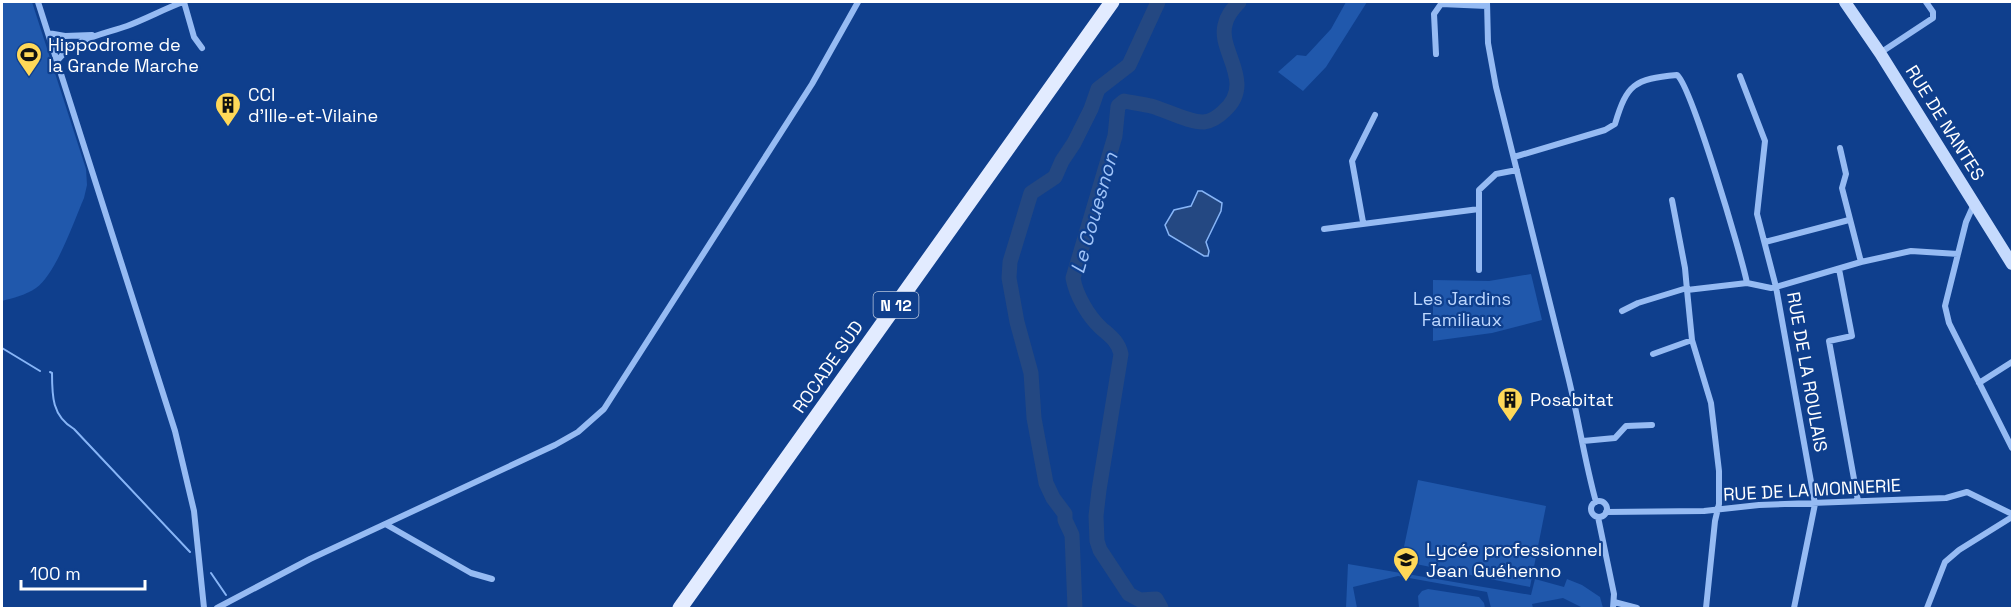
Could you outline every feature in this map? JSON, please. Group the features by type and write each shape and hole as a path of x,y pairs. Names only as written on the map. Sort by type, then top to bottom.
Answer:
{"main road":[{"name":"ROCADE SUD","path":"680,609 1112,2"},
{"name":"RUE DE NANTES","path":"1845,2 1880,53 2013,264"}],"street":[{"path":"38,2 175,431 194,511 204,609"},
{"path":"57,61 69,48 94,35 127,26 184,2 194,37 202,48"},
{"path":"217,609 310,559 387,525 568,438 591,423 604,409 812,84 858,2"},
{"path":"1880,53 1933,18 1933,12 1926,2"},
{"path":"1436,54 1434,14 1436,9 1442,4 1487,4 1488,43 1496,87 1596,502"},
{"path":"48,33 65,36 94,35"},
{"path":"1514,157 1605,130 1615,124 1623,99 1635,84 1677,75 1681,78 1689,95 1718,182 1747,283"},
{"name":"RUE DE LA ROULAIS","path":"1740,76 1765,141 1757,214 1776,287 1815,504 1794,609"},
{"path":"1363,222 1352,160 1375,115"},
{"path":"1840,148 1846,174 1842,188 1861,262"},
{"path":"1479,270 1479,190 1496,174 1517,170"},
{"path":"1671,200 1685,268 1692,340 1711,403 1719,471 1718,509 1706,609"},
{"path":"1975,203 1966,222 1945,306 1950,323 2013,448"},
{"path":"1324,229 1363,222 1479,209"},
{"path":"1765,242 1849,220"},
{"path":"1622,311 1638,303 1687,289 1747,283 1771,288 1861,262 1911,251 1958,254"},
{"path":"1839,268 1852,336 1829,341 1858,501"},
{"path":"1653,354 1692,340"},
{"path":"1980,383 2013,362"},
{"path":"1583,441 1615,438 1626,426 1652,425"},
{"name":"RUE DE LA MONNERIE","path":"1606,512 1946,498 1967,492 2013,516"},
{"path":"1598,517 1603,516 1606,512 1603,502 1596,502 1591,512 1598,517 1614,605 1637,609"},
{"path":"1927,609 1945,562 1959,550 2013,516"},
{"path":"387,525 471,573 492,579"}],"green space":[{"name":"Hippodrome de la Grande Marche","path":"2,2 32,2 86,169 87,185 64,246 51,271 36,288 28,293 2,301"},
{"path":"1346,2 1367,2 1326,67 1303,91 1278,72 1297,55 1306,56 1331,29"},
{"name":"Les Jardins Familiaux","path":"1531,274 1542,320 1492,333 1433,341 1433,280 1489,281"},
{"path":"1418,480 1546,506 1530,587 1401,561"},
{"path":"1348,564 1531,595 1535,579 1564,587 1567,579 1582,585 1600,597 1603,608 1583,608 1563,598 1532,604 1533,608 1491,608 1487,592 1398,576 1353,587 1357,608 1346,608"},
{"path":"1428,589 1479,597 1485,608 1419,608 1418,596 1422,591"}],"shaded area":[{"path":"1198,191 1222,203 1221,211 1206,242 1208,256 1204,256 1169,235 1165,225 1174,210 1191,206"}],"waterway":[{"name":"Le Couesnon","path":"1075,608 1072,535 1065,520 1065,514 1053,498 1046,483 1034,418 1031,373 1017,322 1009,278 1010,262 1031,193 1055,177 1091,109 1098,89 1129,65 1158,2"},
{"name":"Le Couesnon","path":"1161,608 1156,599 1140,600 1129,594 1100,550 1097,541 1096,516 1099,490 1121,354 1116,342 1087,311 1073,278 1115,136 1118,106 1124,101 1145,105 1198,122 1210,121 1222,113 1233,100 1237,89 1237,78 1224,35 1227,18 1239,2"},
{"path":"2,348 40,371"},
{"path":"50,372 52,373 55,405 61,418 190,552"},
{"path":"211,573 226,595"}],"place":[{"name":"Hippodrome de la Grande Marche","path":"29,78"},
{"name":"CCI d'Ille-et-Vilaine","path":"228,128"},
{"name":"Posabitat","path":"1510,423"},
{"name":"Lycée professionnel Jean Guéhenno","path":"1406,583"}]}
